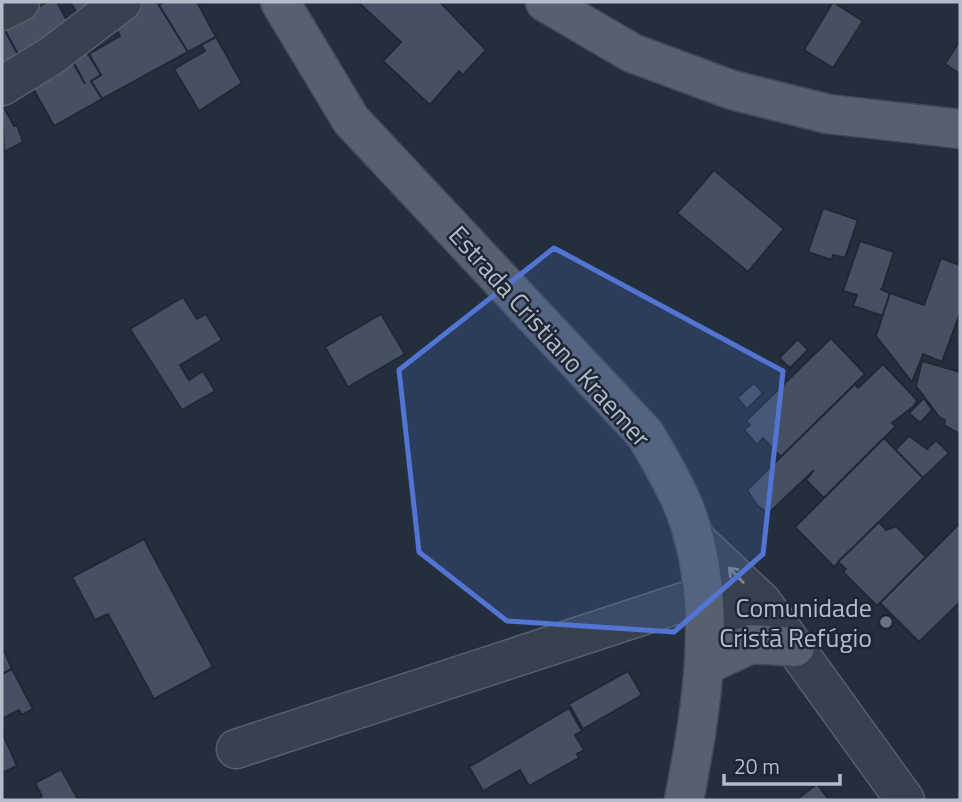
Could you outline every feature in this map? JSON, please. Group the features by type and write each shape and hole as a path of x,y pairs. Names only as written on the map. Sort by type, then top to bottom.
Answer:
{"main road":[{"name":"Estrada Cristiano Kraemer","path":"280,2 351,120 645,434 667,470 693,537 702,596 706,665 684,800"},
{"path":"545,2 632,53 732,90 828,114 960,128"},
{"path":"706,665 751,644 795,647"}],"street":[{"path":"2,11 20,2"},
{"path":"2,86 51,56 122,2"},
{"path":"693,537 762,602 905,800"},
{"path":"236,749 702,596 745,616 795,647"}],"highlighted area":[{"path":"554,248 783,371 763,554 674,632 507,621 419,552 399,370"}],"building":[{"path":"47,2 57,2 71,28 24,66 2,25"},
{"path":"70,2 109,2 85,24"},
{"path":"130,2 157,2 188,52 102,99 91,81 101,75 89,54 120,36 110,18"},
{"path":"164,2 197,2 216,37 188,52 159,5"},
{"path":"358,2 440,2 486,50 463,75 459,71 430,105 383,61 401,42"},
{"path":"833,2 863,21 833,68 804,50"},
{"path":"2,25 24,66 2,78"},
{"path":"216,37 242,83 199,111 174,69 205,51 201,45"},
{"path":"960,40 960,74 945,64"},
{"path":"80,41 101,75 91,81 102,99 54,126 29,81 71,59 85,84 67,50"},
{"path":"2,104 14,126 17,125 23,142 4,152"},
{"path":"714,170 784,229 748,272 677,213"},
{"path":"823,208 858,220 845,258 833,255 832,260 808,252"},
{"path":"860,241 894,252 880,289 890,293 883,316 853,306 857,295 843,291"},
{"path":"941,258 960,265 960,313 942,362 923,354 912,382 876,336 890,293 924,305"},
{"path":"183,297 197,319 206,314 222,340 180,365 189,380 203,371 215,391 182,410 130,329"},
{"path":"381,314 405,354 348,387 325,347"},
{"path":"831,338 865,374 781,457 763,438 757,445 744,430 750,425 746,421"},
{"path":"798,339 808,350 790,368 779,358"},
{"path":"922,361 960,372 960,434 944,425 945,420 940,418 916,386"},
{"path":"883,364 917,400 914,406 892,423 896,426 824,498 806,480 814,470 768,514 757,505 747,490 855,384 858,388"},
{"path":"754,383 763,393 747,409 737,398"},
{"path":"924,398 932,410 920,423 909,413"},
{"path":"909,436 927,449 936,440 949,453 923,478 895,450"},
{"path":"884,438 923,478 834,567 795,527"},
{"path":"879,522 886,530 896,526 926,557 877,606 843,572 846,569 838,562"},
{"path":"960,523 960,602 919,642 880,603"},
{"path":"144,539 213,667 154,699 108,614 95,620 72,577"},
{"path":"2,646 12,669 2,674"},
{"path":"12,669 33,709 22,715 19,710 2,719 2,674"},
{"path":"628,671 642,695 583,729 569,704"},
{"path":"569,708 582,731 575,735 584,750 577,754 579,758 529,786 520,770 483,791 469,767"},
{"path":"2,732 17,766 2,773"},
{"path":"61,769 78,799 81,797 83,800 37,800 42,796 35,783"},
{"path":"817,784 829,800 796,800"}],"place":[{"name":"Comunidade Cristã Refúgio","path":"886,622"}]}
